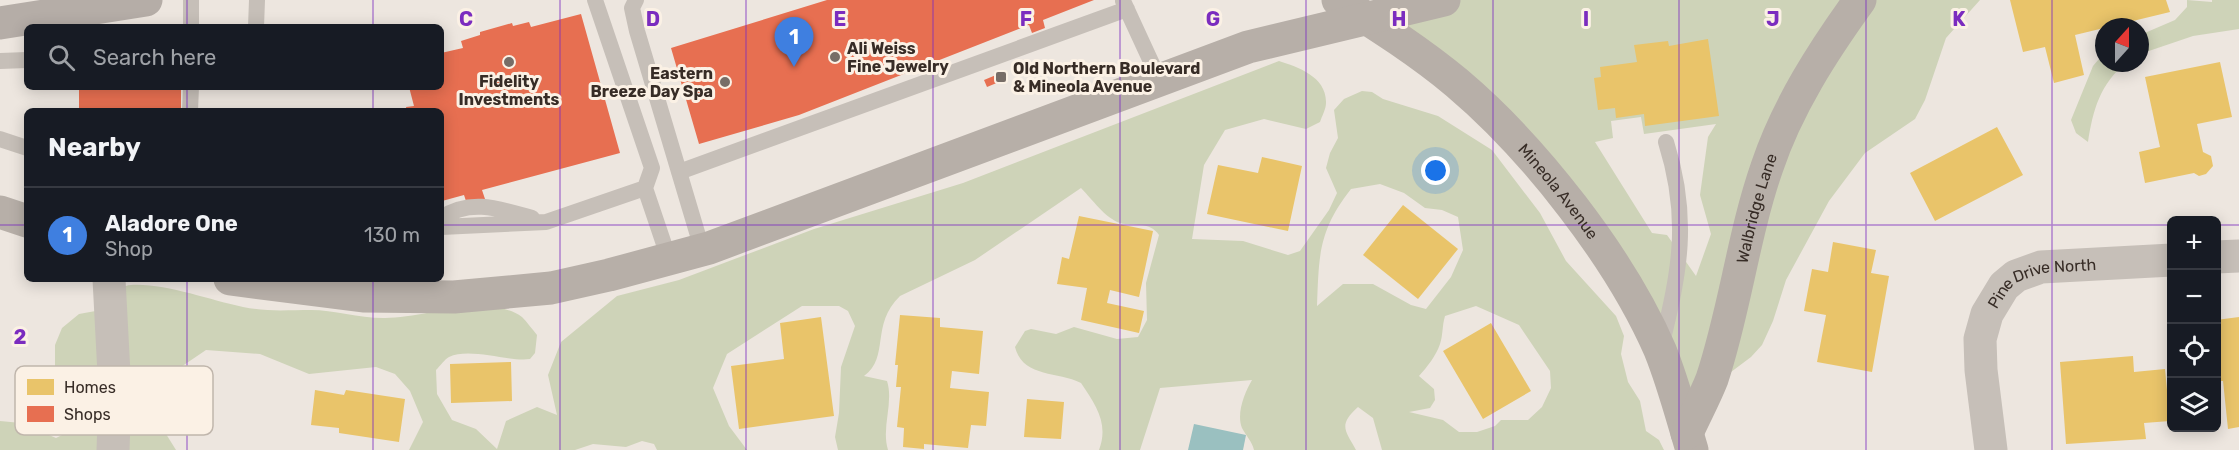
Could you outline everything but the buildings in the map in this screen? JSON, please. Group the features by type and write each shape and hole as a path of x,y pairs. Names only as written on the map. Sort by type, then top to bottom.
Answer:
{"main road":[{"path":"0,23 146,0"},
{"name":"Mineola Avenue","path":"1338,0 1458,84 1525,151 1580,217 1626,287 1660,351 1689,441"},
{"path":"276,282 454,297 551,288 702,249 1159,79 1273,40 1444,0"},
{"name":"Walbridge Lane","path":"1689,441 1711,381 1729,318 1756,201 1767,165 1785,123 1812,71 1860,0"},
{"path":"0,212 24,220"}],"street":[{"path":"2221,257 2239,256"},
{"name":"Pine Drive North","path":"1991,450 1981,370 1980,339 1987,314 2004,286 2016,276 2041,267 2167,260"},
{"path":"109,282 114,366"},
{"path":"113,450 114,435"}],"lane":[{"path":"191,24 192,0"},
{"path":"256,24 257,0"},
{"path":"595,0 652,168 645,188 669,258"},
{"path":"636,0 632,8 637,31 702,249"},
{"path":"679,172 1076,27 1125,4 1159,79"},
{"path":"0,61 24,60"},
{"path":"190,108 191,90"},
{"path":"0,140 24,147"},
{"path":"1660,351 1674,295 1680,237 1678,184 1666,142"},
{"path":"444,227 546,222 645,188"},
{"path":"444,216 457,209 482,205 546,222"}],"green space":[{"path":"1444,0 1980,0 1946,38 1925,100 1915,119 1865,153 1829,201 1786,280 1773,321 1762,345 1751,357 1731,372 1687,433 1580,217 1368,19","holes":["1641,117 1644,134 1716,124 1708,137 1700,195 1711,234 1696,276 1667,235 1652,233 1595,142 1613,138 1611,121"]},
{"path":"2187,0 2212,2 2212,0 2239,0 2239,29 2193,36 2149,51 2149,31 2175,20 2187,7"},
{"path":"1279,61 1310,74 1322,86 1326,103 1320,122 1306,129 1264,119 1225,130 1204,165 1192,239 1243,241 1288,255 1300,251 1329,210 1337,193 1326,168 1330,153 1338,138 1334,110 1344,99 1362,91 1372,92 1383,99 1438,116 1492,150 1540,213 1566,261 1616,316 1624,336 1621,354 1628,382 1640,401 1646,431 1659,440 1664,450 1382,450 1373,418 1358,407 1348,418 1345,428 1356,450 1254,450 1240,422 1244,397 1252,380 1160,388 1140,450 1099,450 1103,432 1102,423 1092,399 1081,383 1033,369 1019,357 1015,347 1025,331 1031,329 1056,334 1074,327 1117,339 1138,337 1147,320 1146,283 1159,235 1146,226 1114,221 1081,188 975,260 900,296 891,307 885,318 876,360 864,376 887,381 889,389 886,433 888,450 838,450 835,437 839,413 841,367 855,326 848,311 839,306 802,306 727,354 713,388 729,426 747,450 657,450 654,444 642,441 626,447 593,444 575,450 409,450 423,422 410,391 395,374 376,367 309,374 260,354 206,350 182,366 55,366 55,345 62,328 79,314 101,310 117,290 131,285 172,289 252,309 319,310 374,318 474,307 509,310 522,317 537,335 535,353 530,359 458,354 447,358 436,370 437,394 452,420 476,429 497,449 506,421 537,407 557,415 548,375 561,342 617,296 679,280 814,229 963,183","holes":["1380,184 1404,193 1425,208 1442,210 1458,217 1463,250 1451,277 1426,309 1411,305 1373,284 1343,284 1317,306 1322,244 1332,218 1351,189","1476,306 1519,325 1550,371 1551,388 1542,407 1528,420 1501,420 1495,426 1477,432 1459,432 1443,420 1409,412 1430,408 1435,400 1434,389 1419,376 1438,348 1445,316"]},
{"path":"2095,64 2095,72 2116,72 2099,98 2088,142 2076,133 2071,120"},
{"path":"0,421 15,422 15,435 49,435 56,438 62,435 167,435 176,450 0,450"}],"water":[{"path":"1194,424 1246,435 1243,450 1188,450"}],"place":[{"name":"Ali Weiss Fine Jewelry","path":"835,57"},
{"name":"Fidelity Investments","path":"509,62"},
{"name":"Aladore One","path":"794,67"},
{"name":"Old Northern Boulevard & Mineola Avenue","path":"1001,77"},
{"name":"Eastern Breeze Day Spa","path":"725,82"}]}
